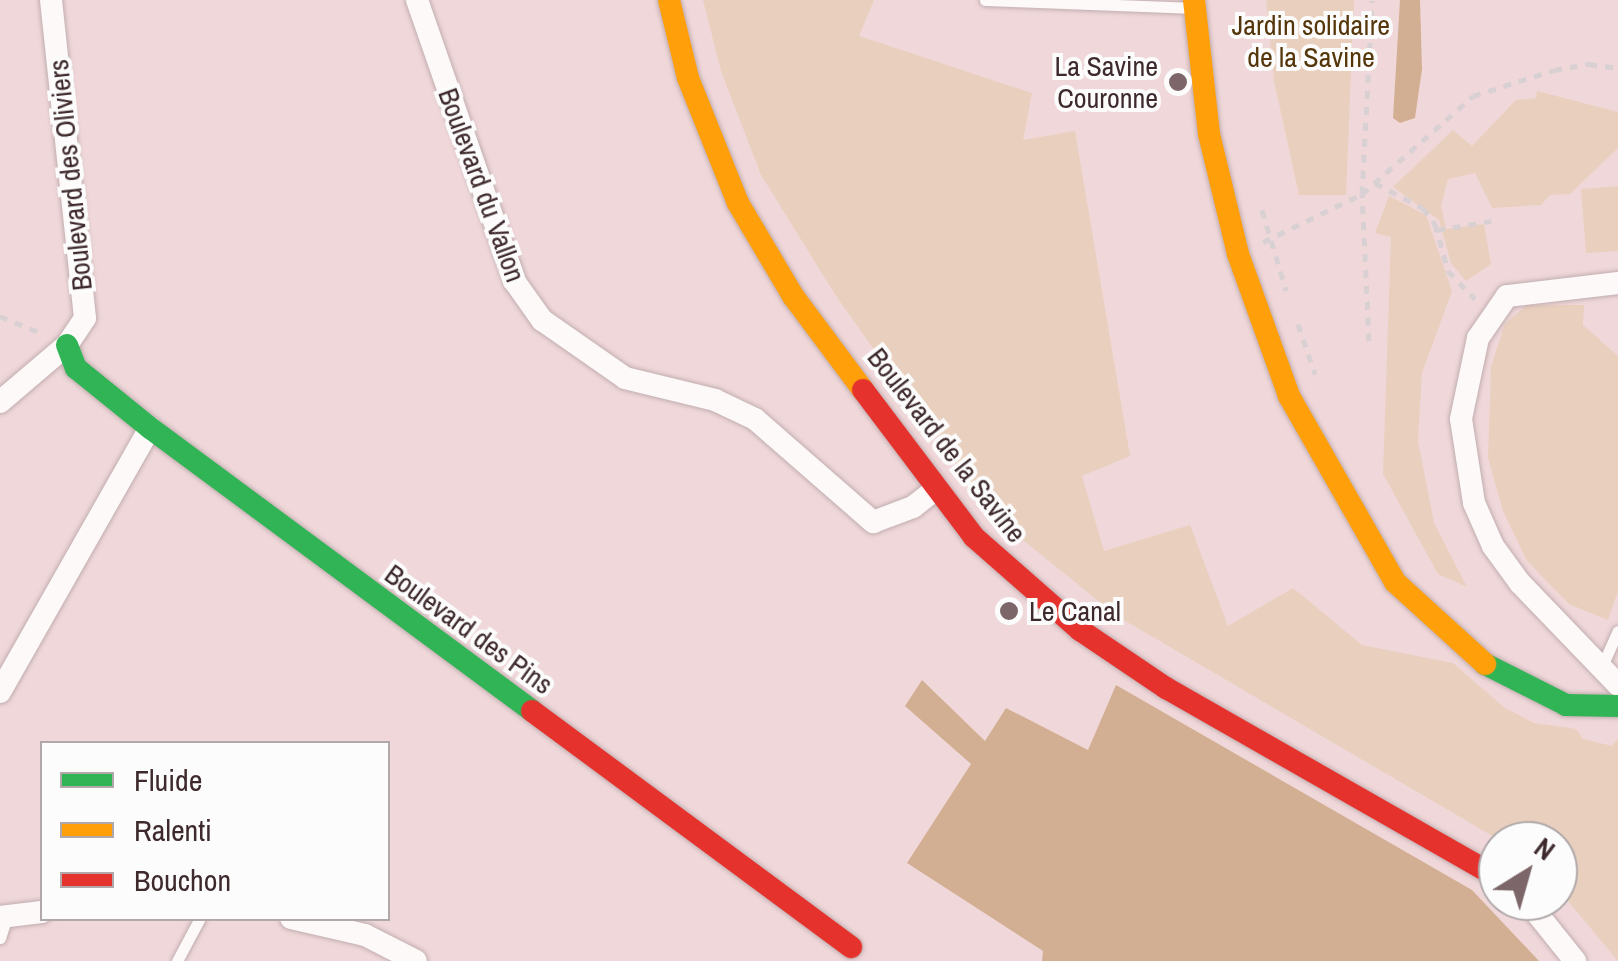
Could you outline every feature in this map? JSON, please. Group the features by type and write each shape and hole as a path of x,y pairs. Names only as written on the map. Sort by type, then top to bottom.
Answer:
{"street":[{"name":"Boulevard des Oliviers","path":"51,0 85,318 68,345"},
{"name":"Boulevard du Vallon","path":"418,0 515,282 542,320 625,378 716,400 754,419 873,522 913,508 936,489"},
{"name":"Boulevard de la Savine","path":"669,0 688,78 738,203 793,296 936,489 1014,577 1080,630 1166,688 1478,866"},
{"path":"1194,4 1209,134 1238,254 1289,396 1395,582 1450,638 1536,695 1592,710 1618,706"},
{"path":"1618,284 1535,288 1507,296 1490,314 1465,378 1461,419 1474,503 1520,584 1603,664 1618,685"},
{"path":"0,402 68,345"},
{"name":"Boulevard des Pins","path":"68,345 76,368 150,428 851,947"},
{"path":"0,692 150,428"},
{"path":"2,923 40,913"},
{"path":"303,921 365,936 416,961"},
{"path":"1543,921 1575,961"}],"lane":[{"path":"985,0 1194,4"},
{"path":"1603,664 1618,631"},
{"path":"178,961 198,921"}],"path":[{"path":"1369,341 1362,194 1372,0"},
{"path":"1238,254 1362,194 1472,96 1589,64 1618,68"},
{"path":"1375,183 1423,208 1437,230 1448,270 1490,314"},
{"path":"1258,196 1316,366 1308,385 1289,396"},
{"path":"1437,230 1491,221"},
{"path":"0,316 68,345"}],"green space":[{"path":"703,0 874,0 859,36 1032,93 1023,140 1075,131 1130,456 1082,476 1104,551 1190,525 1228,626 1293,588 1362,645 1453,663 1505,708 1534,723 1576,729 1583,739 1612,746 1618,738 1618,961 1578,913 1578,821 1478,821 1478,828 1117,616 1013,532 966,479 836,296 761,175 721,71"},
{"name":"Jardin solidaire de la Savine","path":"1266,0 1354,0 1346,195 1299,195 1274,81"},
{"path":"1537,91 1618,112 1618,148 1570,194 1550,195 1541,205 1492,208 1475,173 1448,179 1441,206 1446,229 1484,224 1491,264 1466,281 1451,263 1439,220 1393,187 1453,130 1472,146 1516,100 1536,98"},
{"path":"1618,186 1618,251 1586,253 1581,189"},
{"path":"1389,196 1426,215 1452,291 1422,373 1418,440 1434,523 1467,587 1438,574 1383,474 1391,237 1375,233"},
{"path":"1527,305 1584,305 1583,325 1618,356 1618,591 1608,620 1569,604 1527,561 1503,511 1488,458 1491,366 1505,324"}],"shaded area":[{"path":"1400,0 1420,0 1422,69 1415,118 1400,123 1393,118"},
{"path":"922,680 985,741 1006,708 1088,750 1116,685 1472,890 1478,896 1478,921 1501,921 1539,961 1042,961 1043,951 907,863 971,764 905,706"}],"traffic: fast":[{"path":"67,345 76,368 150,428 532,711"},
{"path":"1485,664 1566,705 1618,706"}],"traffic: slow":[{"path":"669,0 688,78 738,203 793,296 863,390"},
{"path":"1194,0 1209,134 1238,254 1289,396 1395,582 1485,664"}],"traffic: jam":[{"path":"863,390 974,537 1080,630 1166,688 1478,866"},
{"path":"532,711 851,947"}],"place":[{"name":"La Savine Couronne","path":"1178,82"},
{"name":"Le Canal","path":"1009,611"}]}
